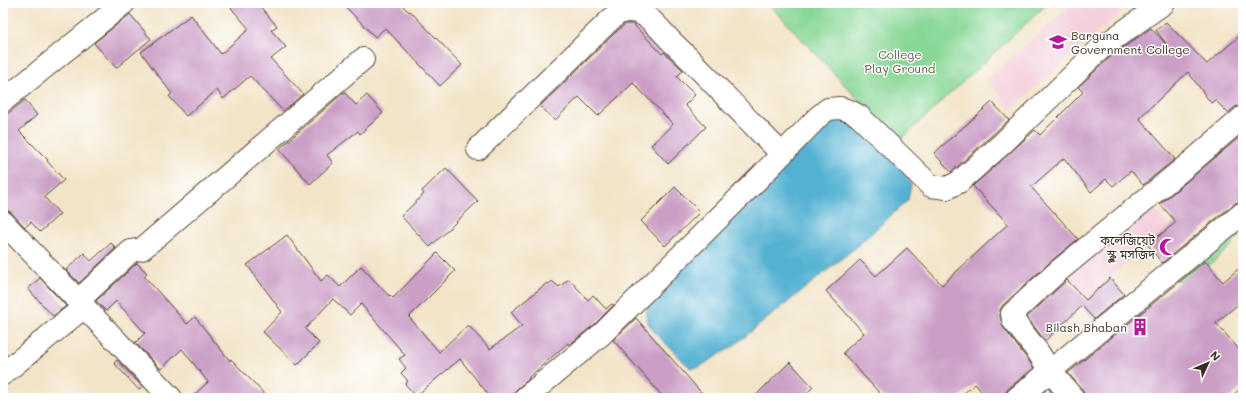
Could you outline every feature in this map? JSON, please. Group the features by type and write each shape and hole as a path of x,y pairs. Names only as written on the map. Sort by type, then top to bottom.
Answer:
{"street":[{"path":"3,101 124,3"},
{"path":"525,398 602,334 782,154 806,128 828,109 840,108 859,116 931,186 947,188 959,182 1003,143 1102,47 1164,3"},
{"path":"478,149 609,21 617,14 624,11 637,12 646,17 690,58 782,154"},
{"path":"3,374 81,304 131,251 142,249 363,60"},
{"path":"1073,398 1050,371 1038,352 1013,320 1012,314 1056,273 1190,163 1243,117"},
{"path":"1017,398 1243,212"},
{"path":"3,222 171,398"}],"shaded area":[{"name":"Barguna Government College","path":"1073,3 1131,3 1011,109 986,80"},
{"path":"1147,199 1170,227 1086,296 1063,268"}],"green space":[{"name":"College Play Ground","path":"768,3 1048,3 898,142"},
{"path":"1234,228 1240,235 1228,249 1198,275 1183,283 1174,277"}],"water":[{"path":"843,116 907,174 911,185 908,200 855,248 732,347 699,367 690,368 655,333 648,323 646,305 826,120"}],"building":[{"path":"227,3 257,3 277,26 271,30 286,47 271,59 303,94 283,111 250,76 223,99 217,90 186,116 169,96 172,94 141,52 191,15 221,54 249,29"},
{"path":"342,3 400,3 409,12 410,11 462,65 440,86 385,28 375,37"},
{"path":"130,14 151,39 116,68 94,43"},
{"path":"1166,22 1207,64 1243,33 1243,105 1235,107 1228,113 1215,100 1211,103 1188,72 1139,118 1175,159 1143,185 1131,171 1113,186 1106,179 1091,192 1064,158 1031,187 1078,239 1048,264 1003,305 1000,310 1003,327 1034,368 1009,388 1005,393 1005,398 987,398 975,384 958,398 884,398 843,353 864,333 826,291 860,260 876,276 907,248 942,285 1008,224 973,186 1035,130 1040,135 1083,92 1078,87 1110,57 1151,28 1167,45 1156,30"},
{"path":"625,24 633,24 662,54 664,52 683,70 677,77 695,95 685,105 706,127 668,164 651,145 673,124 633,83 598,116 579,97 555,120 540,106"},
{"path":"344,92 356,105 367,95 383,113 360,134 358,131 327,155 333,163 310,184 279,149"},
{"path":"25,100 37,115 19,131 48,160 47,161 64,180 44,197 60,214 40,232 31,222 25,227 12,213 7,210 3,210 3,114 5,116"},
{"path":"992,102 1009,120 951,172 934,153"},
{"path":"1243,134 1243,201 1235,203 1162,263 1148,245 1176,222 1160,204"},
{"path":"446,168 478,201 430,247 401,216 424,194 422,191"},
{"path":"675,187 700,212 665,246 641,221"},
{"path":"287,235 321,281 328,275 340,287 361,266 389,296 390,295 393,298 437,253 455,271 409,317 439,352 468,325 490,349 522,326 511,312 547,283 549,284 552,281 559,287 569,279 588,300 593,295 606,309 612,304 614,305 594,325 569,345 568,343 528,378 529,379 513,393 513,398 491,398 460,359 416,396 405,384 408,381 401,373 406,368 399,359 405,355 361,304 350,315 333,299 305,329 319,343 297,365 263,332 282,312 247,265"},
{"path":"111,243 116,248 79,283 66,270 84,253 91,261"},
{"path":"1205,261 1223,282 1243,265 1243,300 1216,323 1243,354 1243,386 1230,398 1085,398 1083,390 1068,373"},
{"path":"137,263 147,273 144,276 187,324 195,317 230,361 231,359 268,398 191,398 208,382 182,349 161,369 135,343 145,333 116,301 106,311 96,301"},
{"path":"40,278 66,306 53,316 28,289"},
{"path":"1110,278 1124,294 1094,319 1082,306 1045,341 1027,317 1067,280 1086,300"},
{"path":"636,318 706,398 664,398 613,340"},
{"path":"117,360 142,386 139,390 114,363"},
{"path":"790,362 813,387 802,398 753,398"},
{"path":"1048,388 1057,398 1037,398"}],"place":[{"name":"Barguna Government College","path":"1058,42"},
{"name":"কলেজিয়েট স্কুল মসজিদ","path":"1168,247"},
{"name":"Bilash Bhaban","path":"1140,327"}]}
